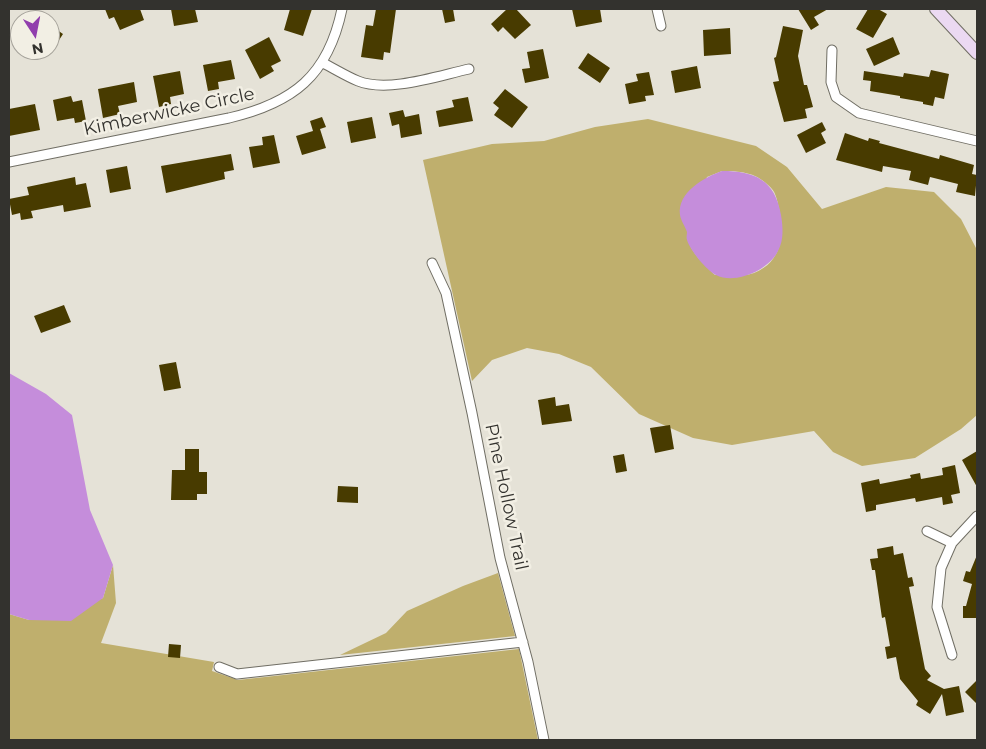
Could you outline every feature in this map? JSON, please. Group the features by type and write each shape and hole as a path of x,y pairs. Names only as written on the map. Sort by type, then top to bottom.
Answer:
{"main road":[{"path":"936,9 977,53"}],"street":[{"name":"Kimberwicke Circle","path":"9,162 254,112 290,95 323,63 332,45 342,9"},
{"path":"657,9 661,26"},
{"path":"832,50 830,82 836,98 859,113 977,141"},
{"path":"323,63 358,82 391,85 468,69"},
{"name":"Pine Hollow Trail","path":"432,263 446,293 472,413 500,558 523,642 544,740"},
{"path":"952,655 937,607 942,568 952,543 977,516"},
{"path":"927,532 952,543"},
{"path":"219,667 236,674 523,642"}],"shaded area":[{"path":"648,119 756,146 787,167 822,209 886,187 934,192 961,219 977,250 977,415 961,429 915,458 862,466 833,452 814,431 732,445 693,438 639,414 591,367 559,354 527,348 492,360 472,381 423,160 492,144 544,141 595,127","holes":["722,171 741,172 758,177 771,187 777,199 782,228 779,246 771,262 754,273 715,275 697,256 688,239 687,233 707,177"]},
{"path":"722,171 744,173 762,180 774,193 781,215 781,242 774,258 759,270 742,277 724,278 708,269 691,249 680,215 680,207 687,193 700,181"},
{"path":"9,373 46,394 72,415 90,510 113,565 103,598 71,621 29,620 9,614"},
{"path":"113,565 116,603 101,643 214,662 212,671 238,680 519,649 538,740 9,740 9,614 29,620 103,598"},
{"path":"498,573 515,636 340,655 386,633 407,611"}],"building":[{"path":"105,9 140,9 144,20 120,30 114,17 109,19"},
{"path":"171,9 195,9 198,22 174,26"},
{"path":"290,9 312,9 303,36 284,30"},
{"path":"376,9 396,9 390,53 384,52 383,60 361,57 366,25 373,26"},
{"path":"442,9 453,9 455,21 445,23"},
{"path":"507,9 516,9 531,25 515,39 503,27 498,32 491,24"},
{"path":"572,9 600,9 602,22 576,27"},
{"path":"798,9 828,9 814,17 819,25 811,30"},
{"path":"868,9 878,9 887,14 873,38 856,29"},
{"path":"783,26 803,30 798,56 804,85 807,85 813,107 805,109 807,118 784,122 773,82 779,81 774,58 776,57"},
{"path":"730,28 731,54 704,56 703,30"},
{"path":"269,37 281,61 271,66 274,71 260,79 245,50"},
{"path":"893,37 900,54 874,66 866,49"},
{"path":"543,49 549,78 525,83 522,69 530,68 527,52"},
{"path":"588,53 610,68 600,83 578,68"},
{"path":"231,60 235,79 218,82 219,89 208,91 203,65"},
{"path":"697,66 701,88 675,93 671,71"},
{"path":"931,70 949,74 944,99 935,97 933,106 923,104 923,102 900,98 900,96 870,91 871,81 863,80 864,71 903,77 904,73 929,77"},
{"path":"180,71 184,94 170,97 171,104 159,107 153,76"},
{"path":"649,72 654,95 645,96 646,101 629,104 625,84 638,81 636,74"},
{"path":"134,82 137,102 118,106 120,114 103,118 98,89"},
{"path":"505,89 528,107 512,128 494,115 499,108 493,103"},
{"path":"71,96 73,102 82,100 86,121 75,123 74,118 57,121 53,100"},
{"path":"468,97 473,121 439,127 436,111 454,107 452,100"},
{"path":"35,104 40,130 9,136 9,109"},
{"path":"403,110 405,117 419,114 422,134 401,138 399,124 392,126 389,113"},
{"path":"322,117 326,127 320,129 326,148 302,155 296,136 313,131 310,121"},
{"path":"372,117 376,138 351,143 347,122"},
{"path":"822,122 826,130 821,133 826,143 806,153 797,135"},
{"path":"845,133 868,141 869,138 880,141 879,143 939,159 940,155 974,165 972,174 977,175 975,196 956,192 958,184 930,177 928,185 909,180 911,171 883,166 882,172 836,160"},
{"path":"274,135 280,163 253,168 249,147 263,145 262,137"},
{"path":"231,154 234,170 224,172 225,179 166,193 161,166"},
{"path":"127,166 131,189 110,193 106,170"},
{"path":"75,177 76,185 86,183 91,207 64,212 63,205 31,211 33,218 21,220 20,213 12,215 9,199 29,195 27,187"},
{"path":"64,305 71,322 41,333 34,316"},
{"path":"176,362 181,388 164,391 159,365"},
{"path":"555,397 556,406 569,404 572,421 542,425 538,400"},
{"path":"670,425 674,449 655,453 650,428"},
{"path":"185,449 199,449 199,472 207,472 207,494 197,494 197,500 171,500 172,470 185,470"},
{"path":"977,451 977,487 962,460"},
{"path":"624,454 627,471 616,473 613,456"},
{"path":"955,465 960,493 951,495 953,503 943,505 942,497 916,502 915,498 876,505 876,510 866,512 861,483 879,479 880,484 911,478 910,475 920,473 921,479 943,475 942,468"},
{"path":"338,486 358,487 358,503 337,502"},
{"path":"893,546 894,555 903,553 908,578 912,577 914,586 909,587 925,669 931,676 927,680 944,689 959,686 964,712 946,716 942,694 930,714 916,705 918,701 900,679 896,657 887,659 885,647 890,646 885,617 882,618 875,570 872,570 870,559 878,558 877,549"},
{"path":"977,555 977,618 963,618 963,606 966,606 972,584 963,581 966,571 970,572"},
{"path":"169,644 181,645 180,658 168,657"},
{"path":"977,680 977,704 965,692"}]}
